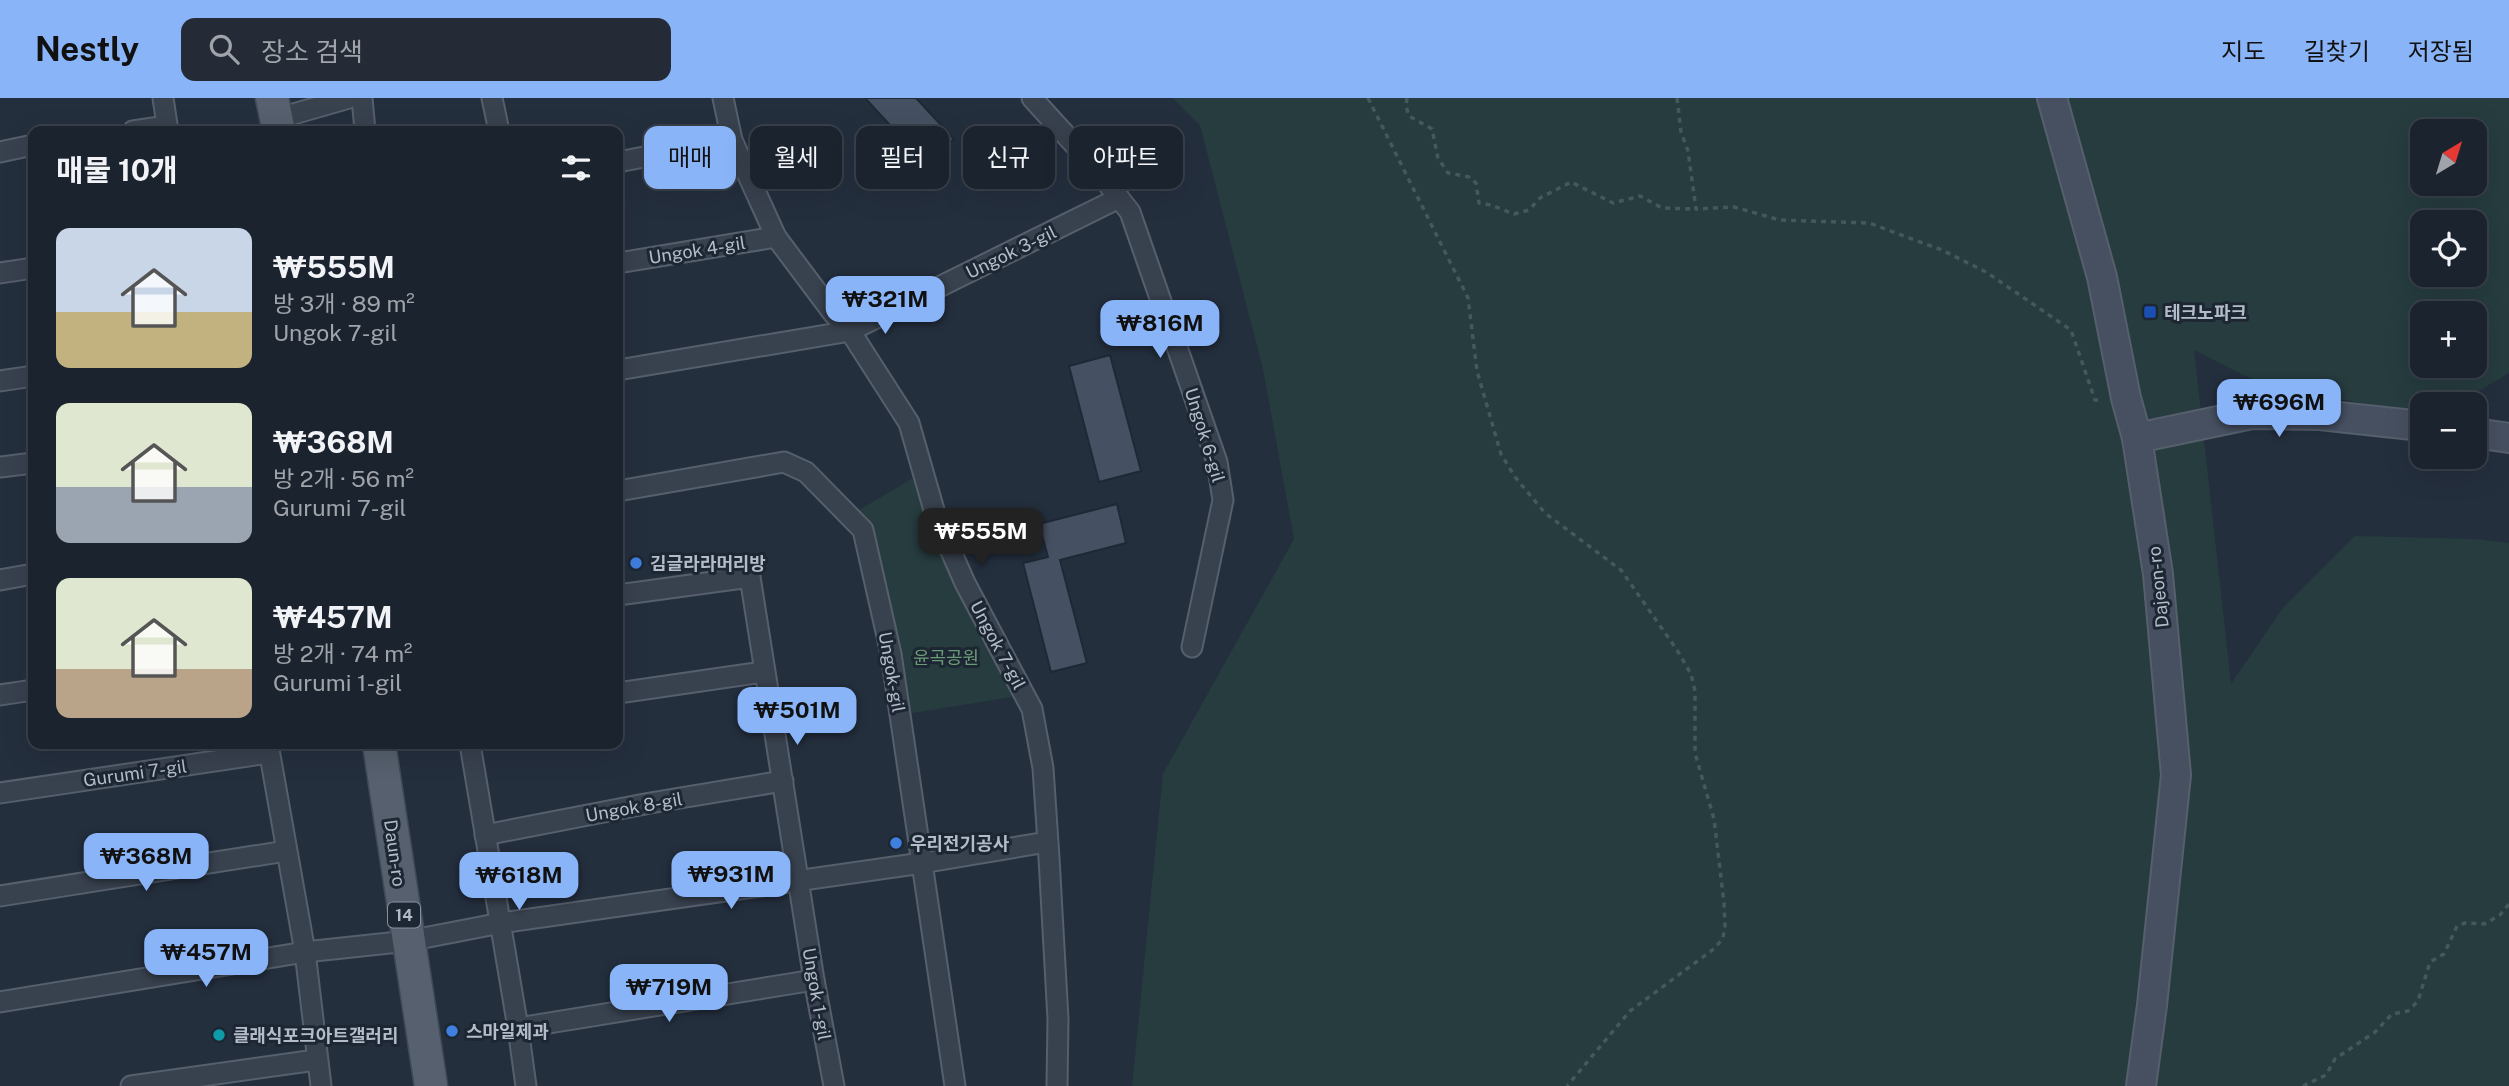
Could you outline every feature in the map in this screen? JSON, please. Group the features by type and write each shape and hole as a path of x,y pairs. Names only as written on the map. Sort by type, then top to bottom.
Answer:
{"main road":[{"name":"Dajeon-ro","path":"2052,98 2102,277 2126,398 2137,438 2158,574 2176,775 2141,1086"},
{"path":"2137,438 2252,414 2320,415 2410,425"},
{"path":"2487,435 2509,438"},
{"name":"Daun-ro","path":"380,749 431,1086"}],"street":[{"path":"163,98 167,126"},
{"path":"276,116 349,98"},
{"path":"362,98 365,126"},
{"path":"492,98 498,126"},
{"name":"Ungok 7-gil","path":"723,98 729,126"},
{"name":"Ungok 6-gil","path":"1032,98 1093,165 1130,212 1217,462 1223,500 1192,646"},
{"path":"0,152 28,146"},
{"name":"Ungok 7-gil","path":"736,149 776,237 833,313 850,331 909,423 936,517 965,583 1032,709 1042,768 1047,842 1058,1019 1057,1086"},
{"path":"623,161 644,157"},
{"name":"Ungok 3-gil","path":"623,369 850,331 1119,198"},
{"name":"Ungok 4-gil","path":"623,262 776,237"},
{"path":"0,273 28,269"},
{"path":"0,381 28,377"},
{"name":"Ungok-gil","path":"623,490 784,462 806,472 863,530 891,654 954,1086"},
{"path":"0,467 28,464"},
{"path":"0,580 28,574"},
{"name":"Ungok 1-gil","path":"623,594 750,577 763,672 834,1086"},
{"path":"623,692 763,672"},
{"path":"0,695 28,691"},
{"name":"Gurumi 7-gil","path":"0,793 263,749"},
{"name":"Gurumi 7-gil","path":"269,749 305,952 321,1086"},
{"path":"471,749 526,1086"},
{"name":"Ungok 8-gil","path":"485,835 783,781"},
{"path":"0,1002 305,952 408,941 500,923 922,863 1047,842"},
{"path":"0,896 286,851"},
{"path":"518,1028 814,980"},
{"path":"131,1086 316,1059"}],"path":[{"path":"1368,98 1468,298 1472,311 1477,371 1501,454 1545,513 1621,570 1677,650 1691,674 1693,683 1695,753 1714,819 1724,903 1723,938 1715,948 1630,1012 1567,1086"},
{"path":"1408,98 1406,106 1409,116 1432,129 1438,158 1448,173 1469,177 1476,183 1479,203 1514,214 1528,211 1540,198 1571,182 1614,203 1640,196 1662,208 1734,207 1780,220 1869,223 1942,250 1986,272 2071,330 2095,400 2126,398"},
{"path":"1677,98 1696,209"},
{"path":"2303,1086 2326,1075 2335,1059 2375,1032 2392,1014 2408,1011 2418,1001 2430,962 2444,954 2457,926 2465,923 2484,924 2500,915 2509,904"}],"green space":[{"path":"1173,98 2509,98 2509,373 2476,392 2410,392 2410,410 2406,411 2265,386 2194,350 2231,684 2282,609 2355,536 2475,539 2509,543 2509,1086 1132,1086 1163,774 1294,539 1263,369 1200,125"},
{"name":"윤곡공원","path":"920,474 1018,696 906,714 856,512"}],"building":[{"path":"865,98 916,98 942,126 891,126"},
{"path":"1110,355 1141,471 1099,482 1069,366"},
{"path":"1117,504 1126,543 1060,560 1087,663 1051,672 1023,563 1048,557 1039,524"}],"place":[{"name":"테크노파크","path":"2150,312"},
{"name":"김글라라머리방","path":"636,563"},
{"name":"우리전기공사","path":"896,843"},
{"name":"스마일제과","path":"452,1031"},
{"name":"클래식포크아트갤러리","path":"219,1035"}]}
